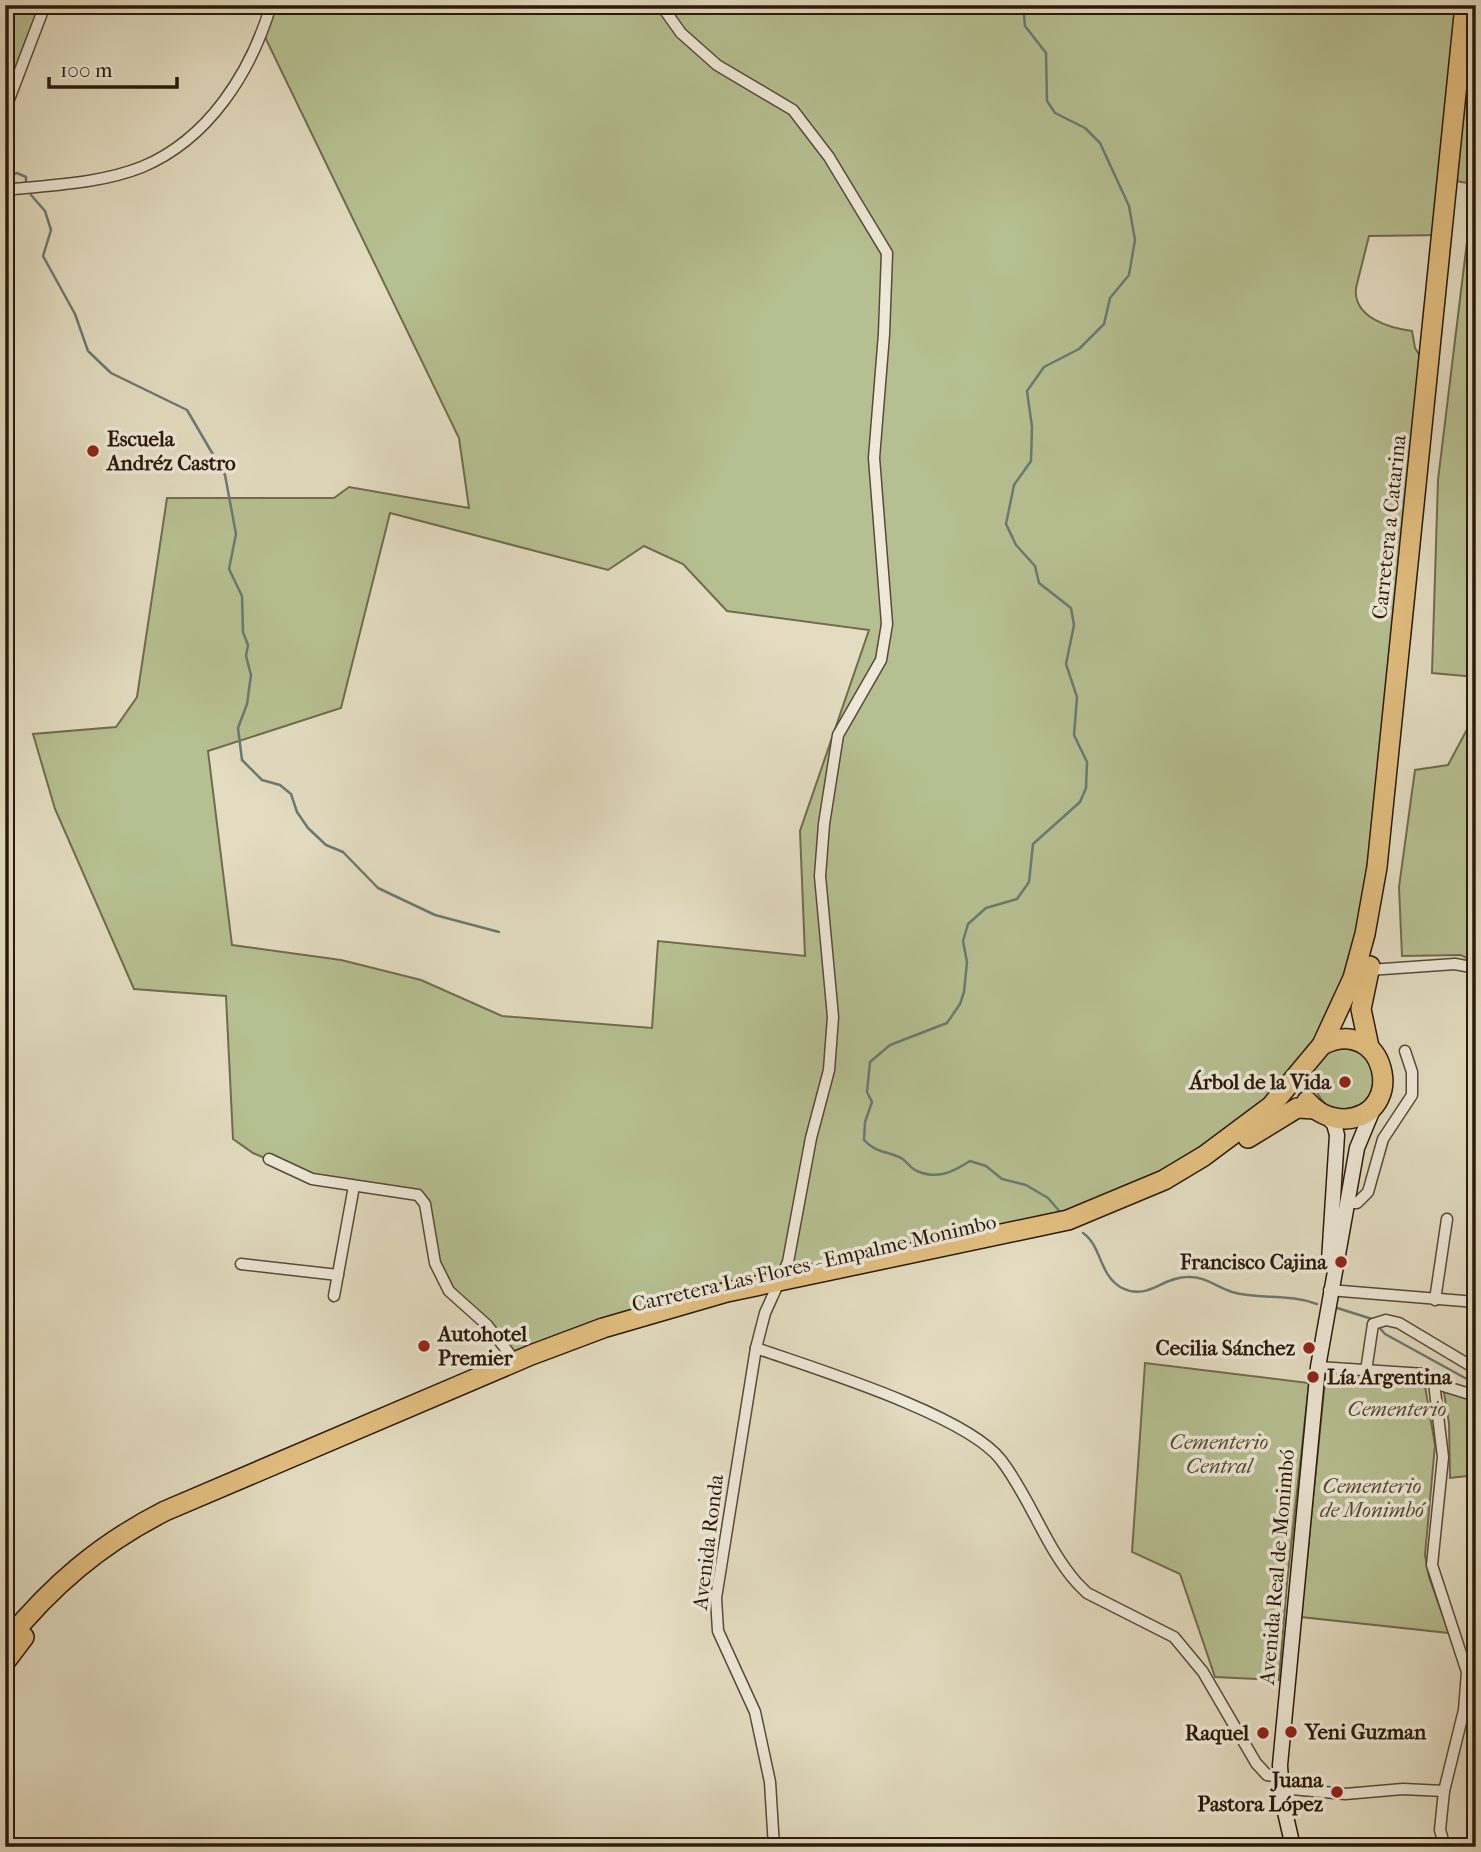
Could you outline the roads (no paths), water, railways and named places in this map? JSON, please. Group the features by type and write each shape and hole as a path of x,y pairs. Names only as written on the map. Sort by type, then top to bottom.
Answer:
{"highway":[{"name":"Carretera a Catarina","path":"1322,1045 1353,978 1377,867 1465,5"},
{"name":"Carretera a Catarina","path":"1369,1047 1361,1009 1380,913 1394,807 1475,5"},
{"path":"1350,1038 1369,1047 1379,1063 1382,1080 1381,1094 1374,1107 1352,1118 1320,1112 1301,1091 1303,1071 1322,1045 1350,1038"},
{"name":"Carretera Las Flores - Empalme Monimbo","path":"5,1662 54,1602 93,1568 144,1533 602,1337 777,1288 1068,1220 1131,1196 1177,1172 1234,1135 1271,1106 1303,1071"},
{"name":"Carretera Las Flores - Empalme Monimbo","path":"5,1643 74,1568 136,1526 516,1362 665,1308 777,1288 1106,1217 1163,1195 1293,1109 1320,1112"}],"street":[{"path":"5,110 45,5"},
{"path":"5,190 94,180 143,166 175,146 199,128 226,100 252,58 271,5"},
{"name":"Avenida Ronda","path":"661,5 681,33 717,65 793,110 842,178 887,254 874,458 887,624 881,660 838,735 824,824 820,876 833,1017 828,1070 811,1138 788,1262 755,1348 716,1598 718,1631 755,1712 770,1782 774,1847"},
{"path":"1369,970 1455,964 1476,968"},
{"path":"1347,1202 1357,1203 1368,1192 1381,1145 1412,1096 1412,1072 1405,1051"},
{"name":"Avenida Real de Monimbó","path":"1293,1847 1280,1783 1318,1367 1329,1290 1334,1278 1361,1135 1374,1107"},
{"name":"Avenida Real de Monimbó","path":"1320,1112 1334,1124 1337,1135 1327,1277 1329,1290"},
{"path":"269,1159 312,1179 418,1195 425,1204 435,1263 449,1291 487,1325 516,1362"},
{"path":"334,1296 354,1186"},
{"path":"1435,1300 1447,1219"},
{"path":"241,1264 338,1275"},
{"path":"1329,1290 1476,1302"},
{"path":"1366,1371 1373,1324 1386,1320 1399,1323 1476,1369"},
{"path":"755,1348 874,1390 958,1427 984,1443 1000,1458 1077,1583 1087,1593 1174,1637 1203,1672 1256,1763 1267,1775 1280,1783 1345,1794 1403,1789 1444,1791"},
{"path":"1318,1367 1425,1374 1434,1383 1476,1396"},
{"path":"1434,1383 1443,1457 1432,1565 1468,1672 1464,1710 1444,1791 1440,1830 1445,1847"}],"waterway":[{"path":"1023,5 1025,26 1046,53 1047,101 1055,113 1085,128 1100,143 1129,206 1135,240 1129,275 1110,298 1104,324 1079,349 1044,367 1027,391 1032,427 1031,461 1014,485 1006,524 1016,545 1035,566 1039,583 1071,608 1074,625 1066,664 1077,697 1074,735 1087,762 1086,788 1080,802 1033,844 1029,882 1017,899 986,908 968,924 963,941 967,962 964,992 960,1004 947,1023 890,1045 870,1062 867,1092 872,1102 865,1122 864,1140 876,1149 902,1158 914,1170 924,1174 945,1174 970,1161 986,1166 1002,1179 1026,1185 1048,1198 1061,1213"},
{"path":"5,177 17,173 26,177 26,182"},
{"path":"31,195 45,211 51,230 43,256 75,314 88,351 111,373 187,410 225,475 236,534 229,569 242,596 243,632 248,645 246,656 251,675 247,704 238,728 242,760 262,780 280,785 291,794 297,812 308,828 326,845 343,852 378,888 435,915 499,932"},
{"path":"1083,1233 1094,1245 1114,1283 1131,1291 1140,1292 1178,1278 1193,1277 1232,1292 1317,1304"},
{"path":"1334,1307 1372,1319"},
{"path":"1378,1326 1385,1334 1476,1384"}],"place":[{"name":"Escuela Andréz Castro","path":"93,451"},
{"name":"Árbol de la Vida","path":"1345,1082"},
{"name":"Francisco Cajina","path":"1341,1262"},
{"name":"Autohotel Premier","path":"424,1346"},
{"name":"Cecilia Sánchez","path":"1309,1348"},
{"name":"Lía Argentina","path":"1313,1377"},
{"name":"Yeni Guzman","path":"1291,1732"},
{"name":"Raquel","path":"1263,1733"},
{"name":"Juana Pastora López","path":"1337,1792"}],"park label":[{"name":"Cementerio","path":"1397,1409"},
{"name":"Cementerio Central","path":"1219,1454"},
{"name":"Cementerio de Monimbó","path":"1372,1498"}]}
